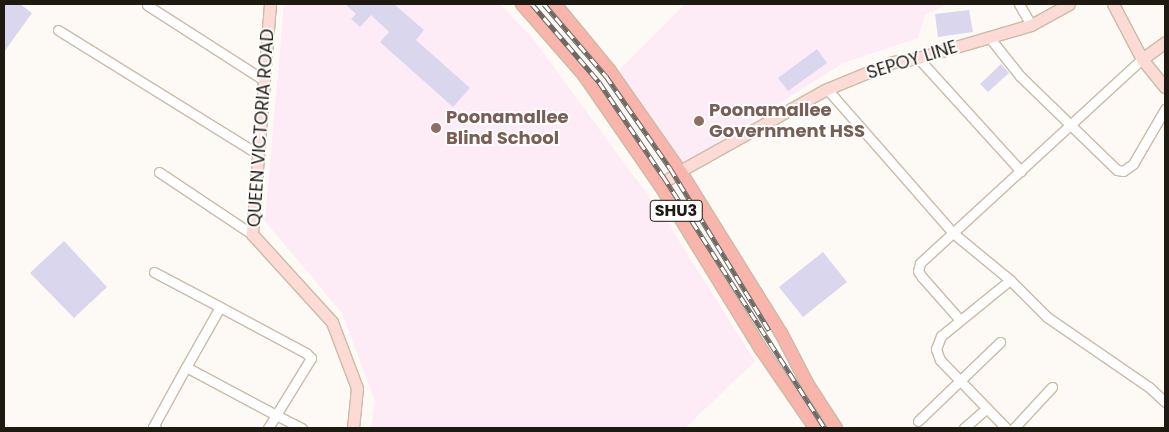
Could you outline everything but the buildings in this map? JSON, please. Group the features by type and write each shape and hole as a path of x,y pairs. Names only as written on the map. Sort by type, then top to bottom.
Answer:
{"main road":[{"name":"SHU3","path":"522,4 584,75 660,185 761,349 815,428"},
{"name":"SHU3","path":"555,4 610,70 680,171 781,334 808,385 836,428"}],"street":[{"name":"QUEEN VICTORIA ROAD","path":"270,4 252,234 332,322 357,388 352,428"},
{"path":"1019,4 1031,25"},
{"name":"SEPOY LINE","path":"660,185 680,171 828,89 893,62 918,58 1031,25 1068,4"},
{"path":"1113,4 1142,59 1165,88"},
{"path":"146,5 264,80"},
{"path":"58,30 170,97 258,154"},
{"path":"989,37 1020,76 1113,166 1124,171 1133,164 1165,109"},
{"path":"960,320 918,270 925,258 1142,59 1165,42"},
{"path":"918,58 1021,171"},
{"path":"828,89 953,233 1010,280 1047,317 1149,387 1165,402"},
{"path":"159,172 252,234"},
{"path":"154,272 309,355 311,358 268,428"},
{"path":"1006,428 940,360 936,349 941,336 1010,280"},
{"path":"153,428 220,307"},
{"path":"918,421 961,383 1000,342"},
{"path":"186,367 302,428"},
{"path":"1014,428 1052,387"},
{"path":"964,428 986,409"}],"shaded area":[{"name":"Poonamallee Blind School","path":"284,4 500,4 531,36 666,220 755,361 685,428 371,428 375,401 342,313 265,221"},
{"name":"Poonamallee Government HSS","path":"685,4 948,4 925,15 918,38 843,63 679,167 614,75"}],"railway":[{"path":"532,4 599,82 663,176 825,428"},
{"path":"544,4 606,76 670,168 769,330"}],"place":[{"name":"Poonamallee Government HSS","path":"699,121"},
{"name":"Poonamallee Blind School","path":"436,128"}]}
